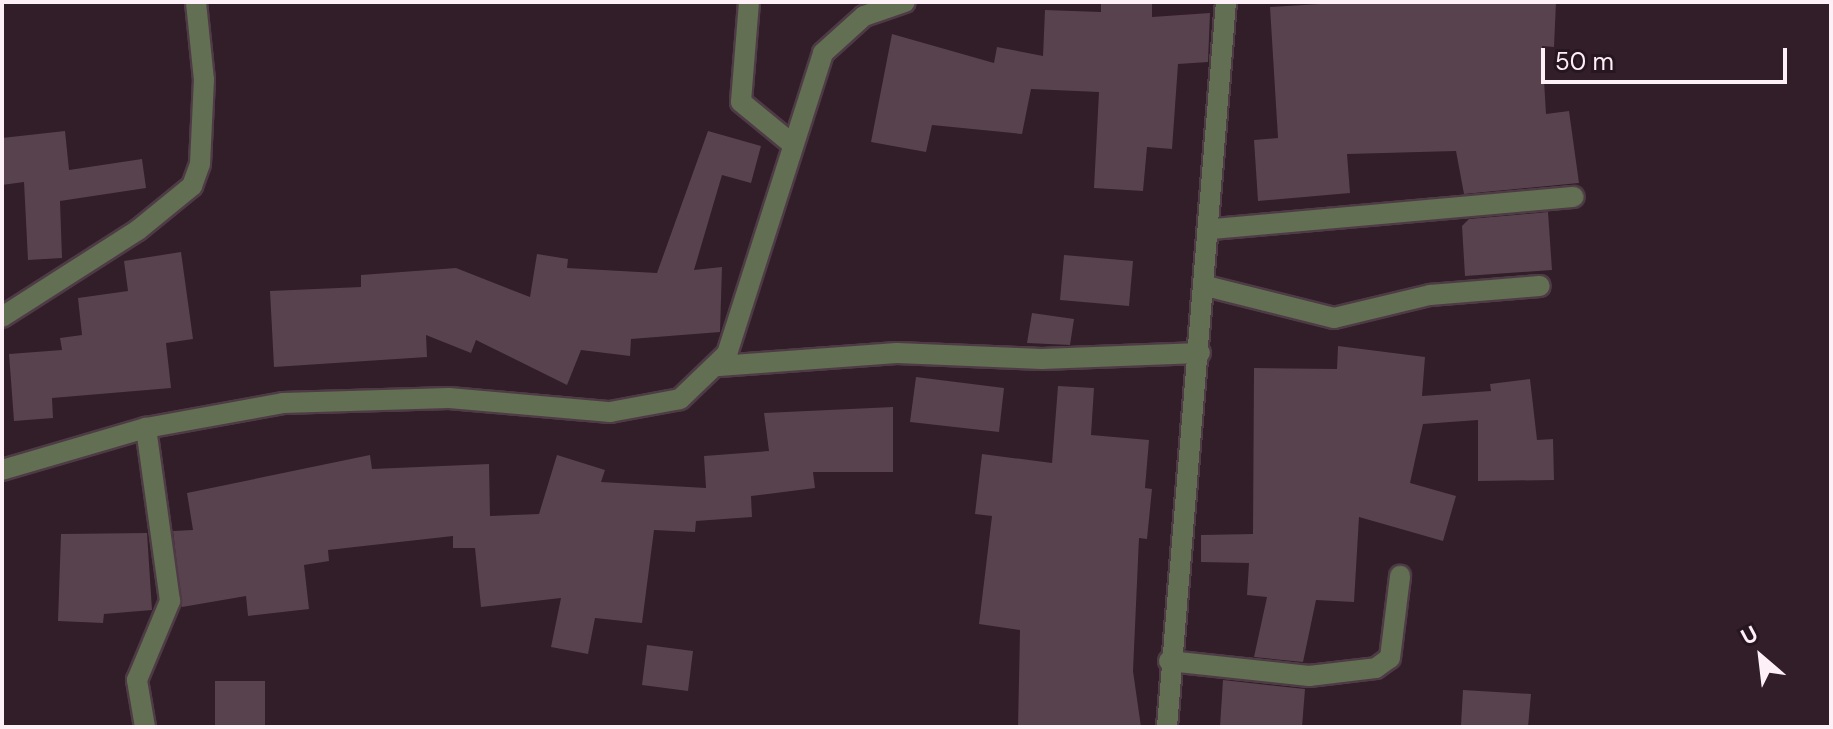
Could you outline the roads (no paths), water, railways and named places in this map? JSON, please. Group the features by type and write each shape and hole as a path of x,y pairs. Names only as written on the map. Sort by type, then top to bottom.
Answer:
{"street":[{"path":"2,317 138,230 192,186 200,164 204,80 196,2"},
{"path":"749,2 741,102 791,143"},
{"path":"2,470 146,428 233,409 356,397 650,409 680,399 719,366 765,246 791,143 823,53 841,32 905,2"},
{"path":"1167,727 1169,661 1213,229 1226,2"},
{"path":"1213,229 1574,197"},
{"path":"1206,286 1334,318 1430,295 1540,286"},
{"path":"719,366 897,353 1042,359 1200,353"},
{"path":"145,727 137,680 170,601 146,428"},
{"path":"1169,661 1309,676 1376,668 1390,658 1400,576"}]}
